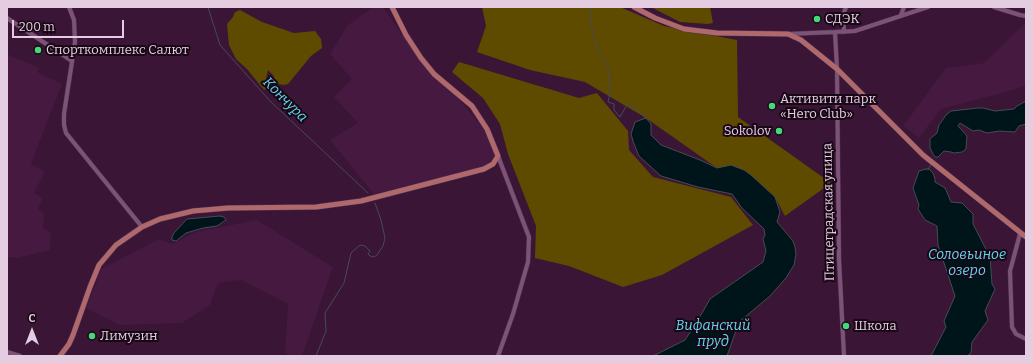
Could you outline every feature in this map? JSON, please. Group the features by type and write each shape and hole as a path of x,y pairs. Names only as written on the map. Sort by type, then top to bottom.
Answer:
{"main road":[{"path":"60,356 71,339 99,265 116,245 142,227 160,219 193,211 228,208 316,207 361,201 484,169 493,164 498,156 487,129 472,106 434,74 421,58 406,35 392,7"},
{"path":"634,7 655,18 684,29 716,33 788,34 800,40 837,68 923,154 1020,234 1026,237"}],"street":[{"path":"69,7 74,20 74,47 64,114 66,133 142,227"},
{"path":"844,32 843,15 846,7"},
{"path":"901,15 904,7"},
{"path":"788,34 844,32 864,28 928,7"},
{"path":"994,7 1026,16"},
{"path":"7,18 72,61"},
{"name":"Птицеградская улица","path":"835,32 837,68 839,259 844,356"},
{"path":"498,156 529,237 528,262 498,356"},
{"path":"1020,234 1010,271 1011,320 1012,327 1016,334 1026,339"},
{"path":"7,352 20,356"}],"shaded area":[{"path":"373,7 383,7 427,70 456,95 482,127 498,156 483,167 374,194 330,140 358,123 334,97 352,79 330,54 348,25"},
{"path":"482,7 620,7 664,26 737,40 738,117 831,183 785,216 775,197 744,170 717,168 646,118 585,82 530,70 477,52 486,26"},
{"path":"651,7 710,7 713,23 680,22"},
{"path":"240,10 262,22 294,33 315,31 321,39 322,48 311,56 288,84 283,85 276,83 273,75 268,70 266,79 268,88 264,90 247,69 236,59 229,45 227,24 235,12"},
{"path":"1026,22 1026,85 1013,90 941,109 919,138 903,126 946,68 984,63"},
{"path":"7,54 39,68 37,72 62,84 31,164 45,172 34,193 43,198 38,209 44,213 43,229 51,232 50,250 17,258 7,257"},
{"path":"459,62 579,98 597,93 628,131 629,150 653,177 731,197 753,225 662,275 623,287 569,266 535,258 536,226 508,154 500,124 483,98 452,72"},
{"path":"257,220 333,267 302,356 291,356 285,353 288,304 241,280 218,283 210,305 182,323 119,325 86,308 102,268 159,239 172,244 196,232"}],"water":[{"path":"1026,101 1026,124 1019,126 1015,132 999,131 987,133 979,130 973,131 960,123 958,126 967,136 966,149 962,152 954,153 944,151 938,157 935,157 933,154 930,148 930,139 937,133 939,125 951,111 978,108 995,111 1014,109"},
{"name":"Вифанский пруд","path":"646,118 651,124 651,135 661,145 717,168 731,165 744,170 751,175 775,197 780,212 777,222 793,241 796,254 794,265 786,278 770,296 739,322 727,356 653,356 685,340 710,299 763,262 766,251 763,239 765,235 764,229 742,208 732,194 698,187 661,176 639,156 631,134 635,122"},
{"name":"Соловьиное озеро","path":"929,169 933,173 935,182 945,188 951,202 962,203 973,214 973,224 990,257 992,284 995,289 985,311 988,320 972,342 971,353 967,356 931,356 946,327 944,321 955,296 938,245 937,226 925,220 918,209 919,205 913,188 919,171"},
{"path":"220,216 224,217 226,220 217,226 186,233 176,241 172,240 174,233 187,219"}],"waterway":[{"name":"Кончура","path":"208,7 220,45 271,102 368,193"},
{"path":"591,7 591,24 599,53 608,66 610,92 608,102 614,104 614,110 620,117 628,103 642,113 646,119"},
{"path":"928,170 931,164"},
{"name":"Кончура","path":"316,356 326,331 325,313 344,283 351,253 360,245 365,246 370,251 368,254 374,257 383,246 385,238 375,203"}],"place":[{"name":"СДЭК","path":"817,19"},
{"name":"Спорткомплекс Салют","path":"38,50"},
{"name":"Активити парк «Hero Club»","path":"772,106"},
{"name":"Sokolov","path":"779,131"},
{"name":"Школа","path":"846,326"},
{"name":"Лимузин","path":"92,336"}]}
